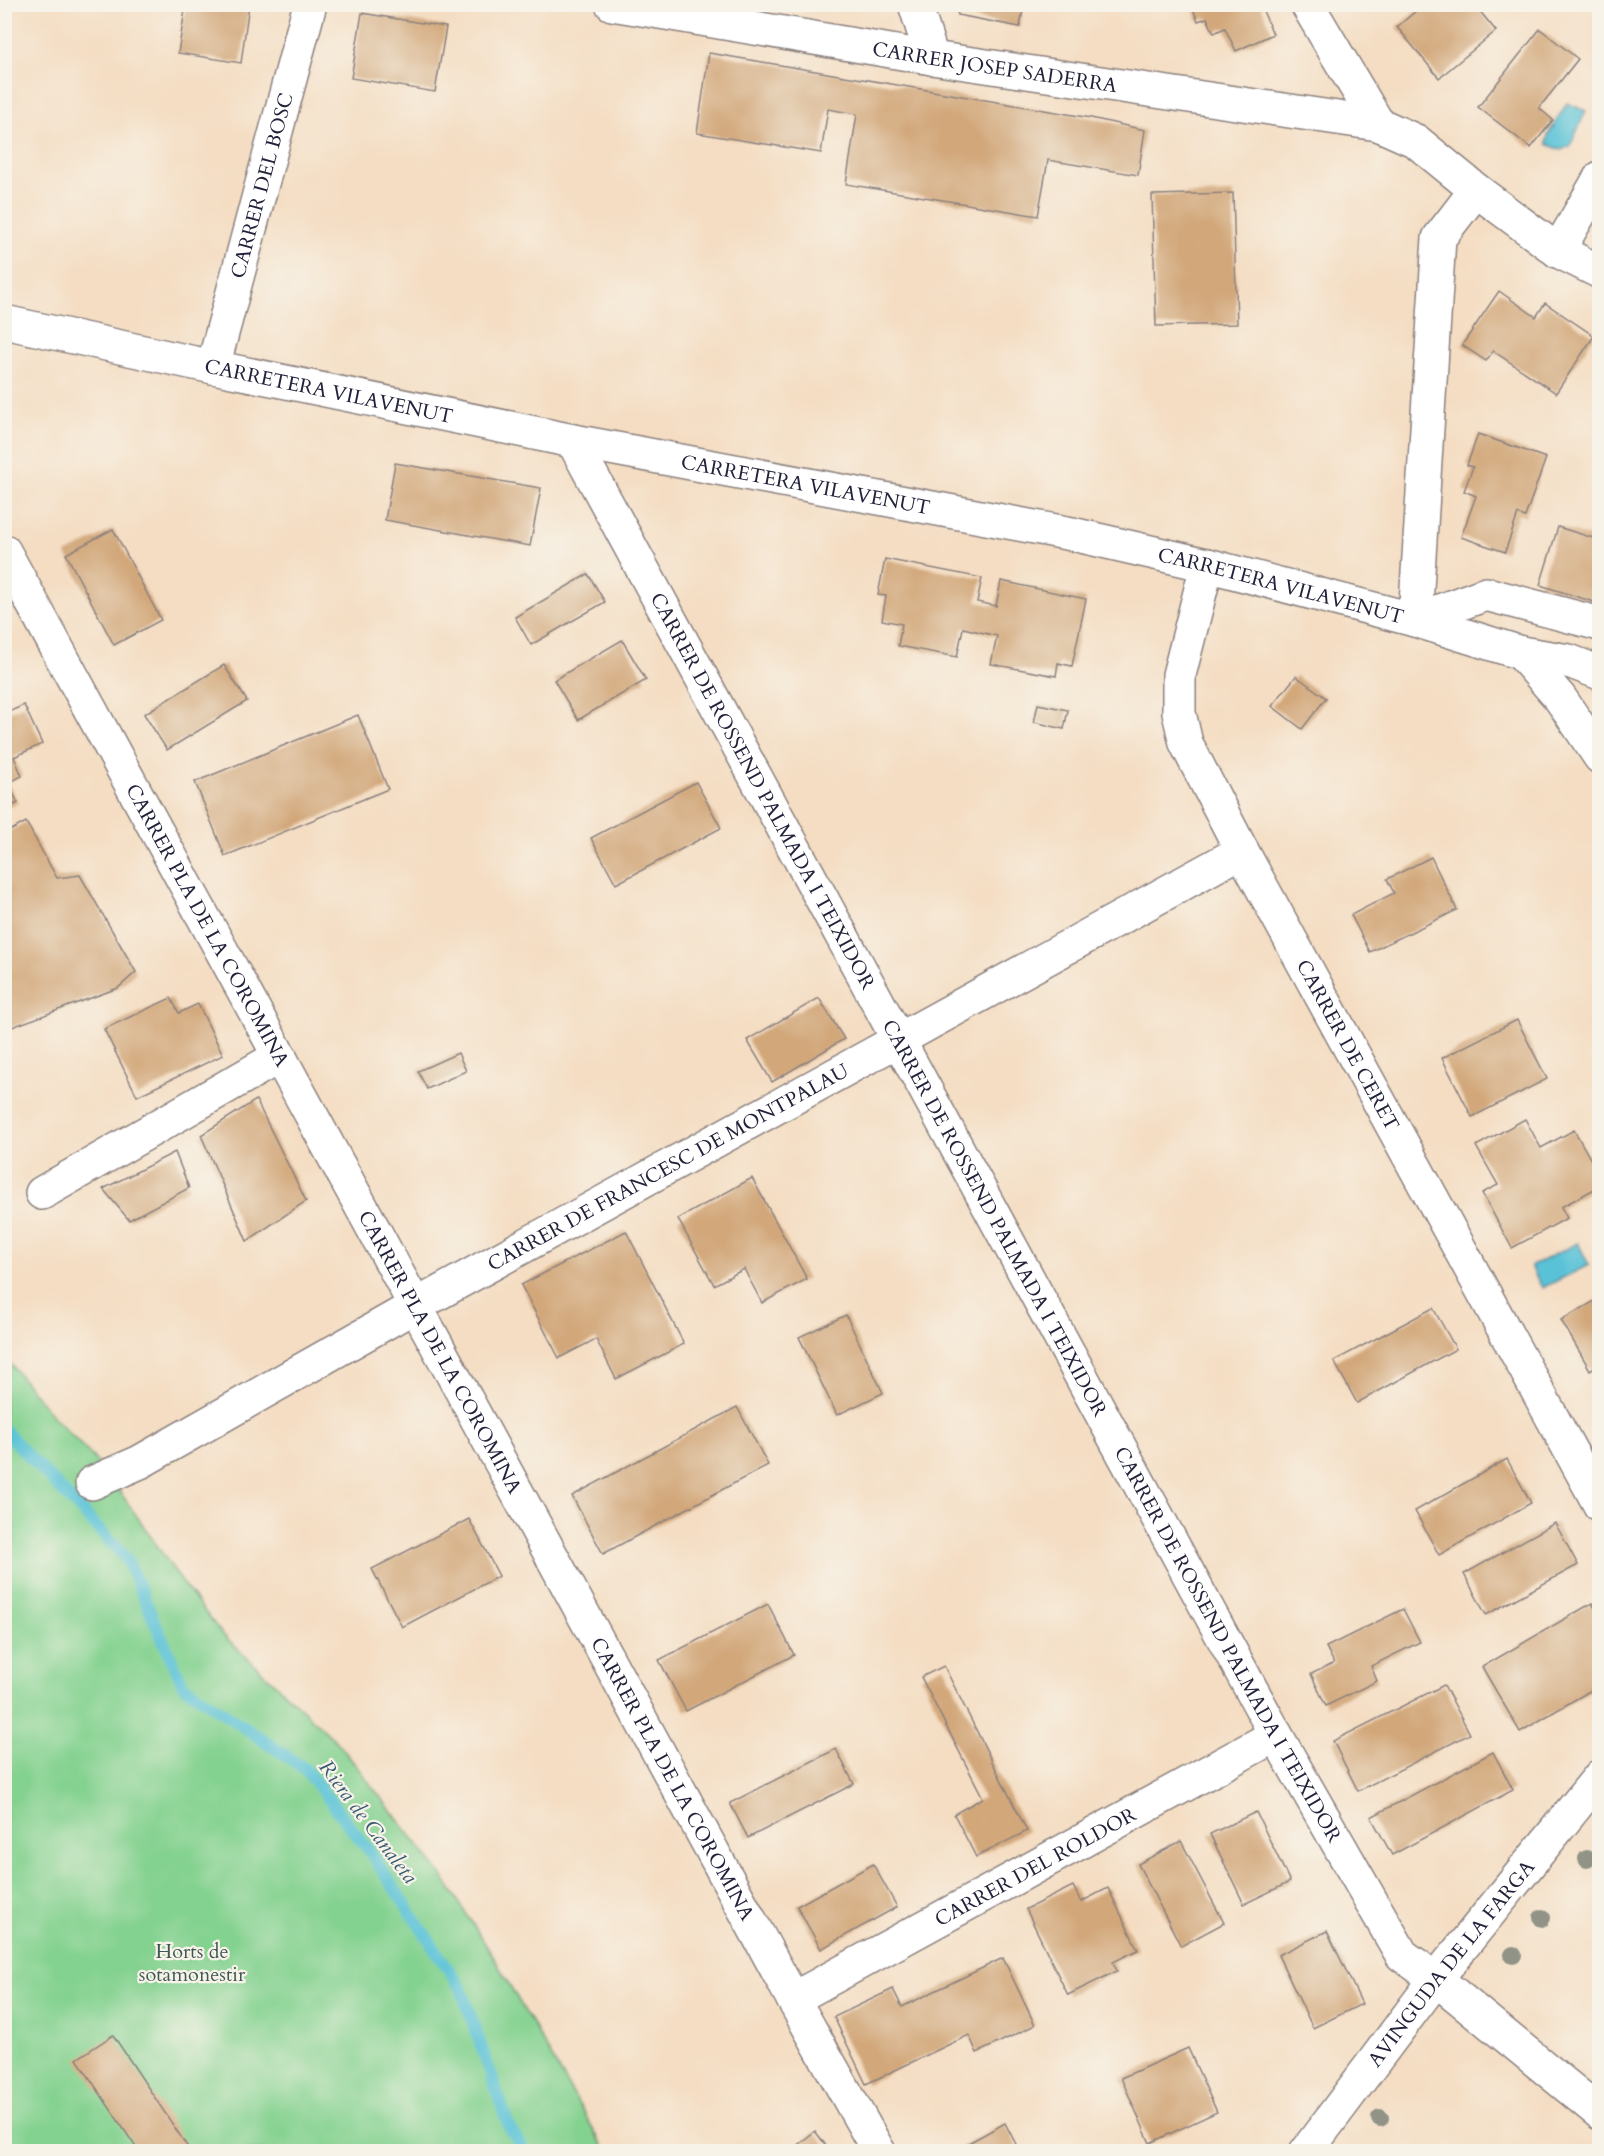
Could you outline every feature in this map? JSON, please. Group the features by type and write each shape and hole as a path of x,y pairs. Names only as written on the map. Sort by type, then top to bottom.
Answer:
{"street":[{"name":"CARRER DEL BOSC","path":"213,368 310,4"},
{"name":"CARRER JOSEP SADERRA","path":"612,4 932,58 1378,124 1416,141 1558,252 1599,272"},
{"path":"915,4 932,58"},
{"path":"1307,4 1378,124"},
{"path":"1558,252 1599,178"},
{"path":"1476,190 1439,238 1415,620 1486,594 1599,624"},
{"name":"CARRETERA VILAVENUT","path":"4,322 213,368 573,441 1072,534 1207,565 1415,620 1521,653 1569,661 1599,673"},
{"name":"CARRER DE ROSSEND PALMADA I TEIXIDOR","path":"573,441 1276,1735 1402,1955 1436,1979 1599,2113"},
{"name":"CARRER PLA DE LA COROMINA","path":"4,551 793,1999 879,2151"},
{"name":"CARRER DE CERET","path":"1207,565 1179,675 1179,713 1186,743 1242,851 1599,1505"},
{"path":"1521,653 1560,698 1599,756"},
{"name":"CARRER DE FRANCESC DE MONTPALAU","path":"92,1483 140,1462 415,1306 1242,851"},
{"path":"42,1193 280,1056"},
{"name":"CARRER DEL ROLDOR","path":"793,1999 1276,1735"},
{"name":"AVINGUDA DE LA FARGA","path":"1306,2151 1436,1979 1599,1776"}],"green space":[{"name":"Horts de sotamonestir","path":"4,1356 50,1413 105,1470 184,1585 222,1634 339,1744 443,1877 491,1953 606,2151 5,2151"}],"water":[{"path":"1567,103 1586,111 1570,146 1561,150 1547,144 1548,135"},
{"path":"1578,1243 1589,1265 1542,1288 1531,1266"}],"building":[{"path":"186,4 249,4 241,63 178,53"},
{"path":"955,4 1024,4 1020,27 958,15"},
{"path":"1191,4 1260,4 1273,34 1236,51 1225,28 1214,33 1207,18 1198,21"},
{"path":"1424,4 1474,4 1496,31 1439,78 1397,27"},
{"path":"362,13 446,27 435,92 351,78"},
{"path":"1540,29 1578,59 1539,108 1553,120 1531,148 1478,107"},
{"path":"709,53 1091,118 1145,130 1138,175 1048,160 1038,216 846,184 857,114 828,109 821,153 697,133"},
{"path":"1233,193 1237,324 1156,326 1152,195"},
{"path":"1499,291 1536,317 1545,303 1594,336 1556,393 1493,351 1486,361 1462,345"},
{"path":"1478,434 1546,458 1525,517 1518,514 1505,552 1461,537 1476,496 1464,491 1473,467 1467,465"},
{"path":"395,463 541,488 530,546 385,520"},
{"path":"1558,527 1600,540 1600,604 1540,585"},
{"path":"113,529 161,620 114,645 66,554"},
{"path":"885,559 982,578 977,602 996,606 1001,581 1086,599 1072,666 1058,663 1056,676 991,664 997,636 963,628 957,657 898,646 902,624 882,620 886,596 878,595"},
{"path":"588,574 605,602 531,645 515,617"},
{"path":"622,640 646,680 578,720 554,680"},
{"path":"224,665 247,701 167,750 144,714"},
{"path":"1296,676 1326,698 1302,729 1272,706"},
{"path":"1038,704 1068,710 1064,729 1034,722"},
{"path":"24,705 42,744 14,757 22,776 8,783 18,803 4,809 4,714"},
{"path":"358,715 388,789 225,856 195,782"},
{"path":"696,782 721,828 616,884 591,838"},
{"path":"26,822 57,878 80,875 136,972 118,988 4,1030 4,834"},
{"path":"1431,857 1457,910 1370,952 1351,915 1394,893 1387,879"},
{"path":"171,998 179,1013 198,1004 223,1055 137,1096 104,1029"},
{"path":"819,998 844,1039 772,1082 747,1040"},
{"path":"1517,1020 1547,1079 1472,1117 1442,1058"},
{"path":"458,1053 466,1071 427,1089 418,1071"},
{"path":"256,1100 306,1201 247,1241 201,1135"},
{"path":"1525,1119 1541,1148 1574,1130 1600,1176 1600,1186 1561,1207 1567,1218 1512,1248 1482,1193 1498,1185 1476,1146"},
{"path":"175,1152 189,1188 129,1220 103,1189"},
{"path":"752,1178 807,1279 762,1303 744,1269 714,1285 678,1219"},
{"path":"626,1231 684,1344 616,1379 596,1339 559,1358 521,1285"},
{"path":"1600,1298 1600,1364 1590,1370 1561,1320"},
{"path":"1433,1308 1456,1349 1357,1403 1334,1361"},
{"path":"846,1315 883,1393 837,1415 799,1337"},
{"path":"737,1407 768,1465 603,1554 572,1496"},
{"path":"1507,1459 1531,1503 1439,1555 1415,1511"},
{"path":"469,1519 499,1576 402,1627 372,1569"},
{"path":"1555,1523 1578,1565 1486,1615 1464,1574"},
{"path":"1592,1603 1600,1616 1600,1685 1520,1732 1482,1667"},
{"path":"768,1604 794,1655 686,1711 659,1660"},
{"path":"1403,1609 1420,1642 1371,1666 1377,1681 1326,1706 1311,1674 1334,1663 1326,1647"},
{"path":"944,1666 1027,1831 976,1857 954,1814 983,1798 921,1677"},
{"path":"1444,1685 1470,1734 1358,1791 1333,1741"},
{"path":"836,1749 854,1784 748,1838 730,1803"},
{"path":"1493,1752 1513,1790 1392,1855 1371,1817"},
{"path":"1256,1812 1290,1882 1244,1904 1210,1834"},
{"path":"1181,1841 1224,1923 1181,1946 1138,1864"},
{"path":"873,1864 897,1907 821,1949 797,1906"},
{"path":"1073,1886 1081,1902 1108,1888 1138,1950 1113,1962 1117,1971 1068,1995 1026,1909"},
{"path":"1327,1931 1362,2004 1313,2028 1278,1955"},
{"path":"1003,1958 1035,2025 977,2053 969,2035 866,2084 834,2017 893,1989 902,2007"},
{"path":"113,2035 191,2152 139,2152 77,2059"},
{"path":"1188,2048 1217,2112 1150,2143 1121,2078"},
{"path":"1005,2123 1020,2152 952,2152"},
{"path":"815,2131 831,2152 789,2152"}],"waterway":[{"name":"Riera de Canaleta","path":"4,1430 126,1558 183,1685 305,1769 370,1852 461,1988 509,2127 525,2152"}]}
